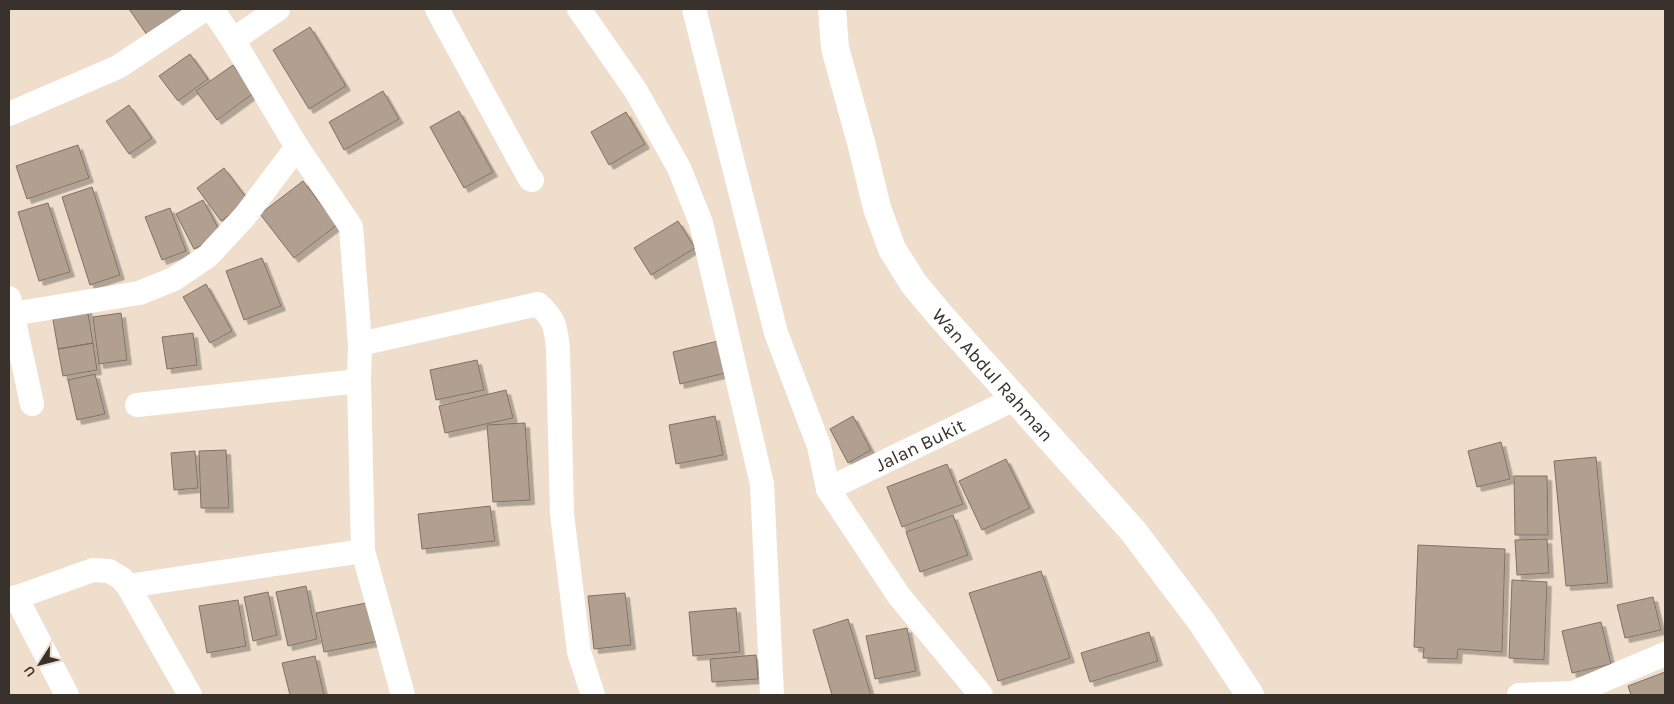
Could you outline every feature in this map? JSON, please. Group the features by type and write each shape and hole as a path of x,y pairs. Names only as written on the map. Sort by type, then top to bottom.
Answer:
{"street":[{"path":"9,114 118,67 205,9"},
{"path":"212,9 233,40 297,147 351,227 360,344 359,381 363,551 403,695"},
{"path":"233,40 278,9"},
{"path":"437,9 532,180"},
{"path":"578,9 636,91 679,168 701,223 762,484 772,695"},
{"path":"694,9 776,333 818,446 828,489 899,596 981,695"},
{"name":"Wan Abdul Rahman","path":"832,9 835,48 862,146 876,208 892,249 914,284 1133,531 1201,621 1250,695"},
{"path":"32,404 11,306 138,293 174,279 208,256 245,216 297,147"},
{"path":"360,344 538,304 548,312 555,324 558,349 562,514 579,652 593,695"},
{"path":"137,406 359,381"},
{"name":"Jalan Bukit","path":"828,489 1014,399"},
{"path":"128,586 363,551"},
{"path":"67,695 13,598 92,570 109,571 128,586 190,695"},
{"path":"1519,695 1575,694 1665,654"}],"building":[{"path":"129,9 179,9 181,11 147,35"},
{"path":"310,27 346,86 309,109 273,50"},
{"path":"190,54 208,79 178,101 159,76"},
{"path":"233,65 254,93 217,120 196,91"},
{"path":"383,91 399,119 344,150 329,122"},
{"path":"129,105 152,138 129,154 106,121"},
{"path":"459,111 493,172 464,188 430,127"},
{"path":"626,112 645,144 609,165 591,132"},
{"path":"78,145 89,178 27,199 16,166"},
{"path":"224,168 249,201 221,221 197,188"},
{"path":"303,181 337,225 294,258 260,214"},
{"path":"92,187 120,275 90,285 62,197"},
{"path":"203,200 222,235 194,249 176,214"},
{"path":"48,203 70,272 39,281 18,212"},
{"path":"170,208 186,251 162,260 145,217"},
{"path":"678,221 695,248 651,275 634,248"},
{"path":"262,258 281,306 244,320 226,271"},
{"path":"206,284 232,331 210,343 183,297"},
{"path":"87,308 93,343 58,349 52,314"},
{"path":"121,313 127,360 99,364 93,317"},
{"path":"193,333 197,365 167,369 162,337"},
{"path":"726,339 734,371 680,384 673,352"},
{"path":"93,343 97,370 63,376 58,349"},
{"path":"477,360 484,390 436,400 430,370"},
{"path":"95,374 105,414 77,420 68,380"},
{"path":"506,390 513,418 445,433 439,406"},
{"path":"715,416 723,455 676,464 669,425"},
{"path":"853,416 871,450 848,463 830,429"},
{"path":"525,423 530,500 493,502 487,425"},
{"path":"1501,442 1510,479 1477,487 1468,451"},
{"path":"226,450 229,508 201,508 199,451"},
{"path":"195,451 198,488 174,490 171,453"},
{"path":"1596,457 1608,583 1566,586 1554,461"},
{"path":"1006,459 1030,508 982,530 959,481"},
{"path":"947,464 963,504 902,527 887,487"},
{"path":"1514,476 1547,476 1548,535 1515,535"},
{"path":"490,506 495,541 422,549 418,514"},
{"path":"953,515 968,555 920,572 906,532"},
{"path":"1547,539 1549,573 1517,575 1515,540"},
{"path":"1418,545 1505,549 1502,652 1458,649 1457,659 1423,658 1424,648 1414,647"},
{"path":"1041,571 1070,658 998,681 969,593"},
{"path":"1512,580 1547,582 1544,660 1509,658"},
{"path":"306,586 317,639 288,646 276,592"},
{"path":"268,592 277,635 253,641 244,597"},
{"path":"625,593 631,645 594,649 588,596"},
{"path":"1653,597 1661,630 1625,638 1617,605"},
{"path":"238,600 246,646 207,653 199,606"},
{"path":"371,602 379,641 324,652 316,613"},
{"path":"736,608 740,652 693,656 689,612"},
{"path":"848,619 871,695 832,695 813,630"},
{"path":"1601,622 1611,664 1572,673 1562,631"},
{"path":"907,628 916,671 875,679 866,636"},
{"path":"1149,632 1158,661 1090,682 1081,653"},
{"path":"756,655 758,679 712,682 710,659"},
{"path":"315,656 324,695 290,695 282,663"},
{"path":"1665,672 1665,695 1631,695 1628,686"}]}
